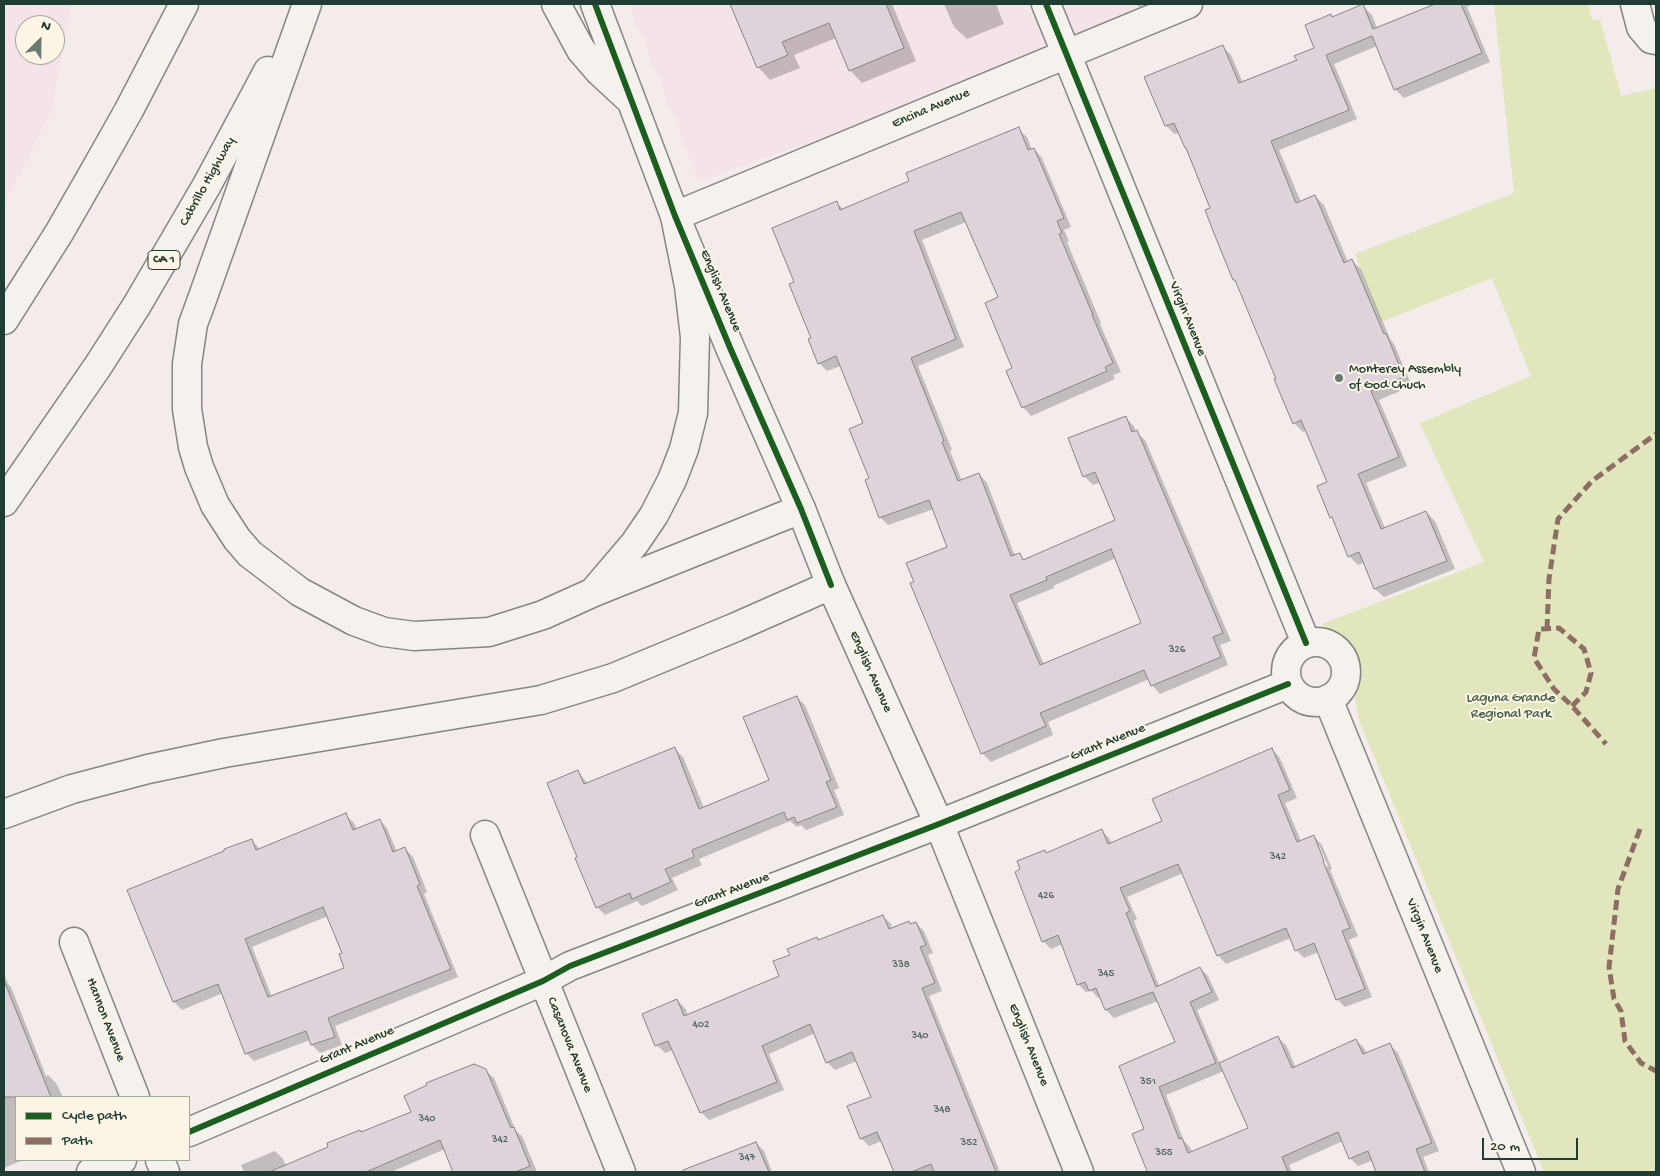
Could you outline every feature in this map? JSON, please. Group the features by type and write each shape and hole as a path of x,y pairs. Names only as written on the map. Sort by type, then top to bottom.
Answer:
{"main road":[{"path":"4,320 59,233 94,172 129,110 184,4"},
{"name":"Cabrillo Highway","path":"4,502 98,366 162,263 240,124 301,4"},
{"path":"307,4 200,304 192,333 187,364 187,409 193,447 199,467 212,498 226,522 250,554 300,592 354,621 384,632 414,636 489,632 543,615 594,592 801,509"},
{"path":"556,4 581,50 600,72 631,100"},
{"name":"English Avenue","path":"595,4 675,216 801,509 831,585 939,824 1079,1172"},
{"name":"Virgin Avenue","path":"1046,4 1306,643"},
{"name":"Encina Avenue","path":"675,216 1188,4"},
{"path":"1635,4 1641,27 1651,39 1656,40"},
{"path":"594,592 635,543 654,515 672,480 684,449 692,413 695,376 695,337 689,286 675,216"},
{"path":"4,814 72,789 148,769 224,753 541,700 613,678 831,585"},
{"path":"1316,641 1326,643 1335,648 1342,656 1346,665 1346,676 1343,686 1336,694 1319,702 1300,698 1288,684 1286,664 1296,648 1306,643 1316,641"},
{"name":"Grant Avenue","path":"190,1132 542,981 570,966 939,824 1288,684"},
{"name":"Virgin Avenue","path":"1328,699 1521,1172"},
{"name":"Casanova Avenue","path":"484,835 621,1172"},
{"name":"Hannon Avenue","path":"74,942 135,1096"},
{"path":"91,1172 119,1161"}],"shaded area":[{"path":"4,4 71,4 65,37 65,15 15,15 15,65 60,65 52,110 4,205"},
{"path":"629,4 1188,4 1066,53 699,181"}],"green space":[{"name":"Laguna Grande Regional Park","path":"1494,4 1588,4 1592,20 1600,19 1621,96 1656,88 1656,1172 1544,1172 1359,720 1355,699 1358,679 1357,665 1349,650 1322,624 1484,562 1420,423 1531,376 1492,278 1381,322 1355,254 1514,193"}],"building":[{"path":"730,4 886,4 904,48 849,71 829,23 782,42 788,55 757,68"},
{"path":"1363,4 1373,29 1435,4 1461,4 1482,53 1394,90 1372,36 1326,55 1349,110 1271,141 1296,203 1315,195 1344,263 1352,259 1404,377 1371,391 1399,457 1358,474 1381,529 1426,511 1447,561 1374,589 1359,552 1348,557 1332,517 1330,518 1317,486 1327,482 1301,420 1293,424 1235,280 1233,280 1215,236 1205,210 1210,208 1186,148 1174,123 1165,126 1144,77 1223,45 1239,83 1297,60 1294,56 1314,48 1305,25 1331,14 1332,17"},
{"path":"1019,127 1028,150 1034,148 1064,218 1057,221 1062,233 1059,234 1113,363 1105,367 1107,371 1022,408 1006,371 1012,368 985,303 998,297 961,212 914,231 956,339 911,358 958,481 979,473 1011,556 1020,553 1023,560 1115,520 1095,472 1083,477 1068,438 1126,416 1132,432 1137,430 1223,633 1213,637 1221,657 1151,686 1144,670 1040,713 1046,726 981,754 910,583 914,582 906,563 947,547 929,500 879,518 865,480 869,478 849,429 863,423 836,356 818,364 808,339 811,338 789,284 794,282 772,228 837,201 840,210 909,181 906,173","holes":["1111,549 1141,623 1040,665 1010,595 1047,580 1046,577"]},
{"path":"797,696 831,780 826,782 837,807 797,823 794,817 787,820 784,812 692,850 694,857 665,869 671,882 632,899 630,893 596,908 547,783 578,770 584,784 675,747 699,809 769,780 743,717"},
{"path":"1272,748 1290,790 1278,795 1297,842 1314,835 1350,928 1342,931 1365,989 1336,1000 1314,943 1295,951 1286,928 1217,956 1178,864 1120,888 1130,911 1126,913 1156,987 1200,967 1212,992 1190,1002 1216,1063 1159,1087 1179,1139 1182,1138 1188,1153 1248,1128 1219,1063 1278,1036 1292,1068 1356,1039 1363,1054 1390,1043 1432,1143 1416,1149 1425,1172 1376,1172 1368,1151 1349,1159 1338,1132 1282,1157 1288,1172 1144,1172 1147,1171 1132,1134 1144,1129 1119,1066 1175,1042 1153,992 1105,1010 1096,988 1089,991 1085,982 1077,985 1058,935 1042,942 1015,872 1020,869 1017,861 1045,850 1046,853 1102,829 1108,844 1162,821 1152,799"},
{"path":"346,813 353,830 380,819 393,852 405,847 420,884 417,886 451,969 328,1018 335,1037 311,1045 306,1031 245,1054 218,984 173,1002 127,890 252,839 256,850","holes":["323,907 342,953 339,954 344,968 268,997 245,939"]},
{"path":"883,915 889,929 909,921 910,924 916,922 926,945 920,947 935,983 922,988 996,1172 934,1172 931,1164 911,1172 894,1172 877,1132 860,1139 847,1106 871,1097 852,1052 826,1063 810,1024 762,1046 777,1082 700,1113 668,1041 655,1046 642,1014 677,999 684,1016 779,976 773,961 790,955 787,949 817,937 818,940"},
{"path":"4,983 5,983 51,1096 4,1097"},
{"path":"474,1064 486,1069 511,1128 514,1127 530,1166 515,1172 453,1172 440,1140 366,1172 269,1172 328,1147 327,1143 411,1112 404,1096 427,1085 426,1083"},
{"path":"756,1142 769,1172 683,1172 683,1170"}],"marked path":[{"path":"1547,629 1549,579 1558,519 1592,481 1656,434"},
{"path":"1572,706 1586,692 1591,673 1584,649 1559,628 1539,629 1534,658 1554,689 1606,744"},
{"path":"1640,829 1618,889 1609,967 1614,999 1621,1011 1625,1041 1641,1063 1656,1071"}],"cycle path":[{"path":"595,4 675,216 801,509 831,585"},
{"path":"1046,4 1306,643"},
{"path":"190,1132 543,981 570,966 939,824 1288,684"}],"place":[{"name":"Monterey Assembly of God Chuch","path":"1339,378"}]}
